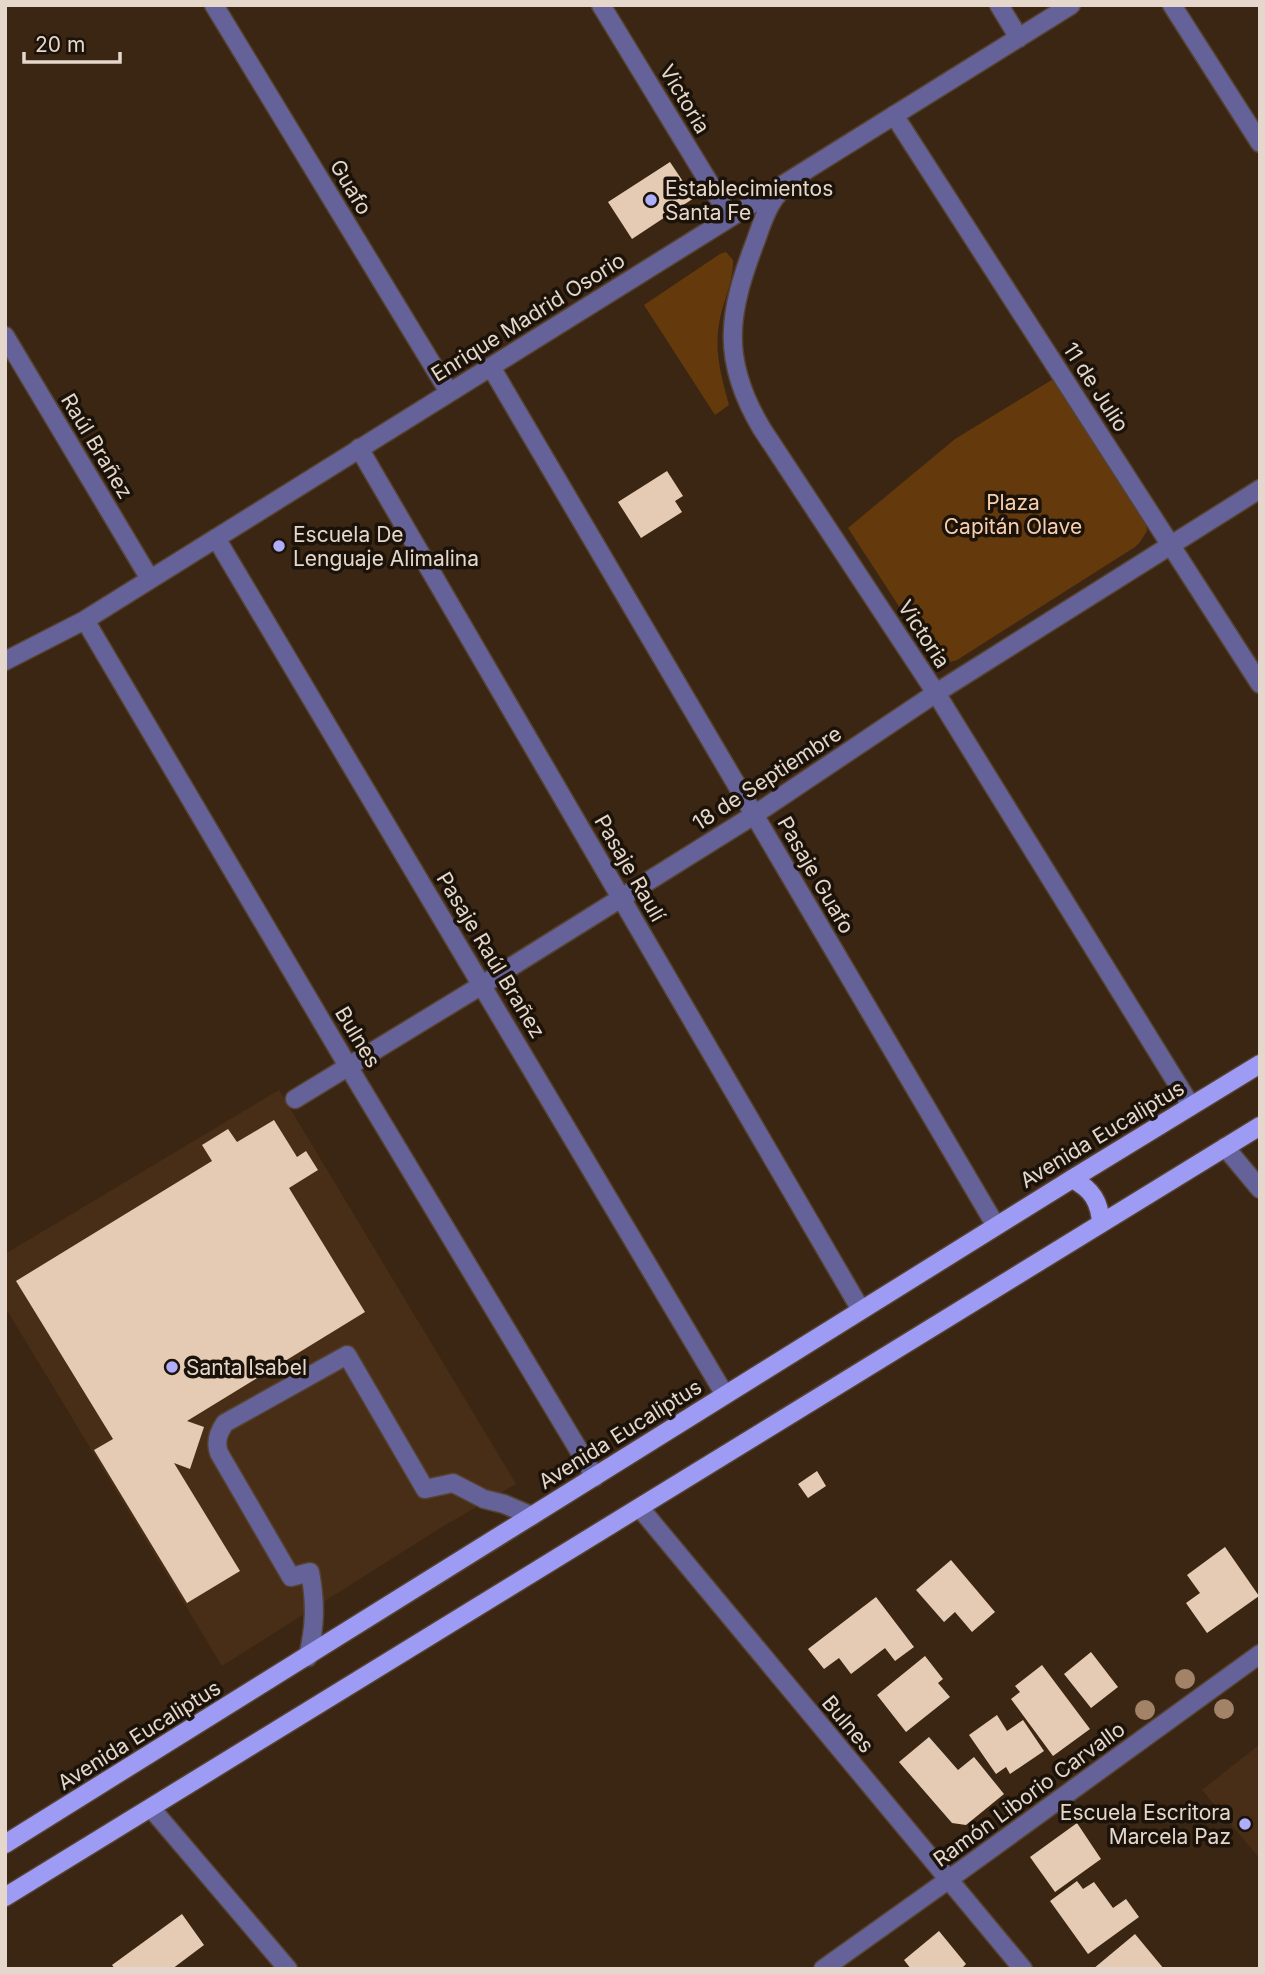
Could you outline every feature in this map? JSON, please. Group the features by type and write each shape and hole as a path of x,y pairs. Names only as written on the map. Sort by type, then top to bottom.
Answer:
{"main road":[{"name":"Avenida Eucaliptus","path":"5,1844 1260,1064"},
{"path":"5,1897 1260,1126"},
{"path":"1072,1179 1086,1187 1096,1199 1101,1211 1101,1224"}],"street":[{"name":"Guafo","path":"214,5 449,392"},
{"name":"Victoria","path":"601,5 730,217"},
{"path":"999,5 1019,38"},
{"name":"Enrique Madrid Osorio","path":"5,661 85,620 1071,5"},
{"path":"1172,5 1260,143"},
{"name":"11 de Julio","path":"894,115 1260,684"},
{"name":"Victoria","path":"802,173 779,192 764,220 738,294 733,320 733,349 736,373 744,398 936,693 1191,1106"},
{"name":"Raúl Brañez","path":"5,336 150,579"},
{"name":"Pasaje Guafo","path":"491,367 996,1226"},
{"name":"Pasaje Raulí","path":"359,448 861,1310"},
{"name":"18 de Septiembre","path":"295,1099 754,815 936,693 1260,489"},
{"name":"Pasaje Raúl Brañez","path":"216,538 725,1395"},
{"name":"Bulnes","path":"85,620 595,1477"},
{"path":"1225,1147 1260,1189"},
{"path":"308,1657 315,1615 310,1572 291,1577 219,1453 216,1441 225,1423 346,1355 425,1489 453,1483 484,1499 532,1516"},
{"name":"Bulnes","path":"639,1508 1023,1969"},
{"name":"Ramón Liborio Carvallo","path":"823,1969 1260,1654"},
{"path":"151,1808 288,1969"}],"shaded area":[{"path":"279,1090 516,1484 442,1527 222,1666 5,1307 5,1254"},
{"name":"Escuela Escritora Marcela Paz","path":"1260,1744 1260,1859 1202,1790"}],"green space":[{"path":"726,252 733,260 733,268 717,345 729,405 715,415 644,305"},
{"name":"Plaza Capitán Olave","path":"1055,378 1145,519 1147,531 1135,547 957,660 939,660 930,654 848,528 955,439"}],"building":[{"name":"Establecimientos Santa Fe","path":"670,162 694,198 632,239 608,202"},
{"path":"667,471 683,496 675,501 682,512 641,538 618,502"},
{"name":"Santa Isabel","path":"274,1120 297,1157 306,1151 318,1170 289,1188 365,1312 187,1421 204,1427 190,1469 174,1463 240,1571 187,1603 94,1450 113,1439 16,1281 212,1161 202,1145 228,1129 237,1142"},
{"path":"817,1471 826,1486 808,1498 798,1484"},
{"path":"1225,1547 1259,1596 1207,1633 1186,1603 1200,1593 1187,1575"},
{"path":"951,1560 995,1612 972,1632 955,1612 944,1622 916,1590"},
{"path":"876,1597 914,1647 895,1661 885,1648 851,1674 839,1658 824,1669 808,1649"},
{"path":"1091,1652 1118,1687 1091,1708 1064,1674"},
{"path":"925,1656 943,1679 938,1683 950,1697 906,1732 877,1695"},
{"path":"1042,1665 1090,1729 1053,1756 1011,1699 1020,1692 1015,1686"},
{"path":"997,1715 1007,1731 1023,1720 1044,1751 1010,1774 1006,1767 996,1774 969,1735"},
{"path":"929,1737 958,1770 974,1757 1004,1794 966,1825 952,1823 899,1762"},
{"path":"1077,1823 1101,1859 1055,1892 1030,1857"},
{"path":"1077,1881 1083,1889 1094,1882 1113,1908 1126,1899 1139,1917 1088,1954 1050,1901"},
{"path":"182,1914 204,1945 172,1969 115,1969 112,1965"},
{"path":"939,1931 966,1964 961,1969 911,1969 904,1960"},
{"path":"1135,1934 1164,1969 1093,1969"}],"place":[{"name":"Establecimientos Santa Fe","path":"651,200"},
{"name":"Escuela De Lenguaje Alimalina","path":"279,546"},
{"name":"Santa Isabel","path":"172,1367"},
{"name":"Escuela Escritora Marcela Paz","path":"1245,1824"}]}
